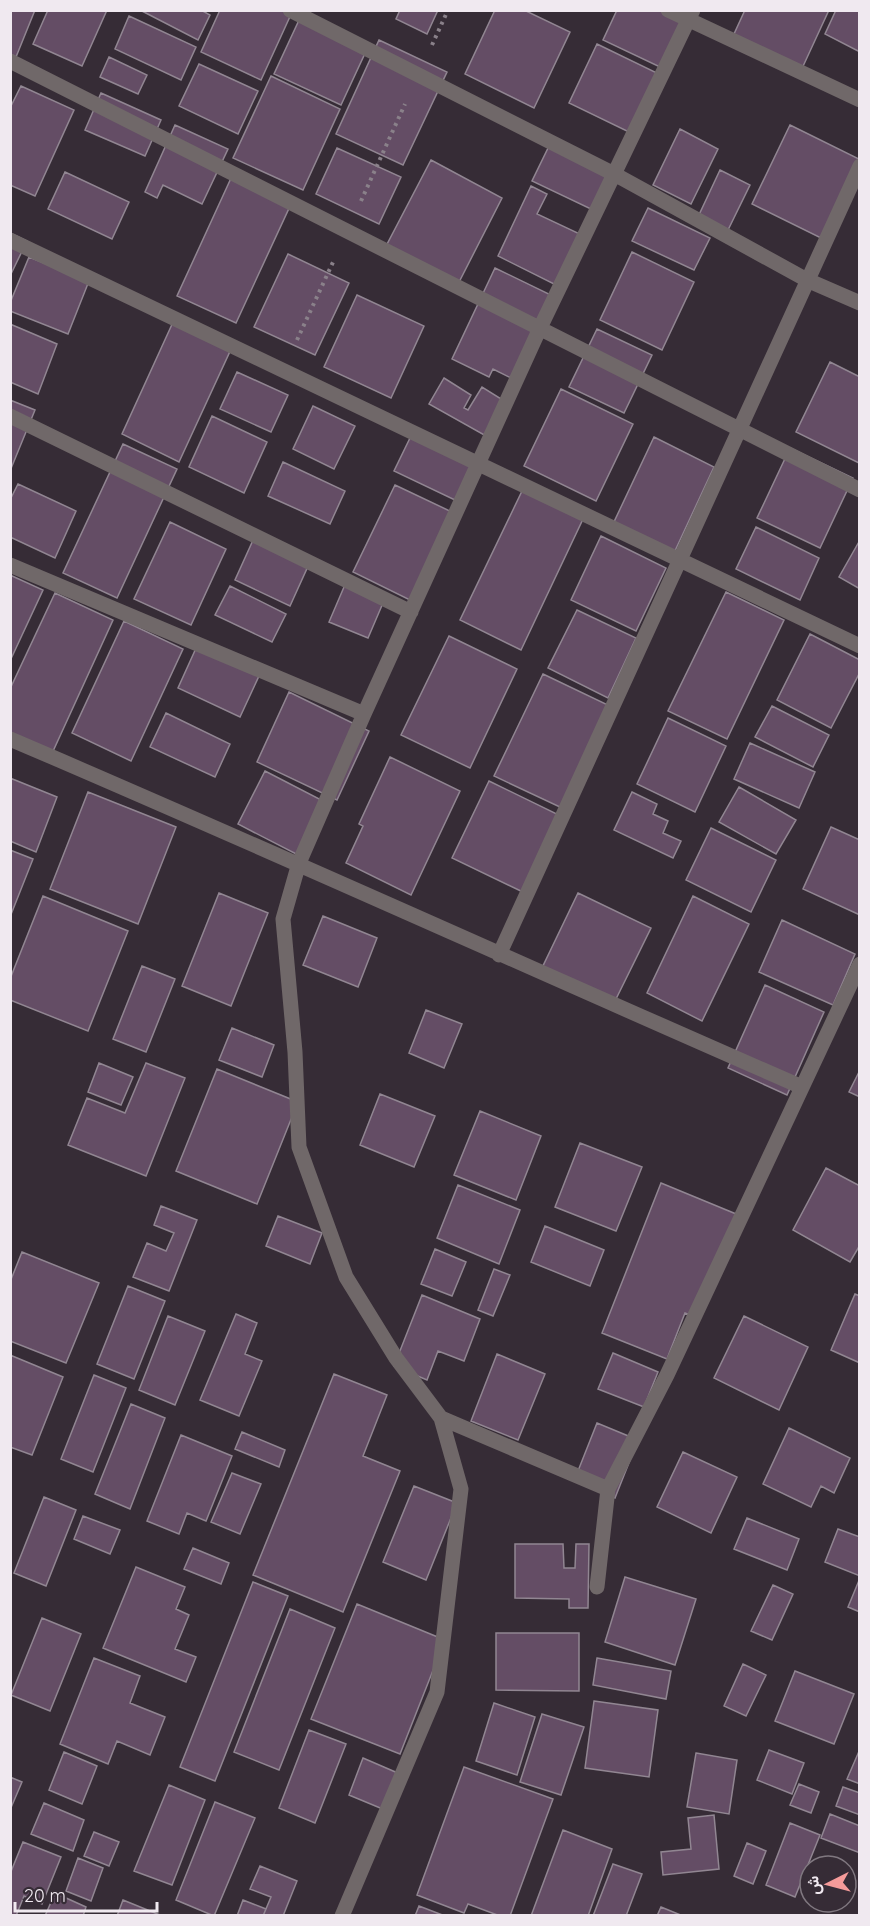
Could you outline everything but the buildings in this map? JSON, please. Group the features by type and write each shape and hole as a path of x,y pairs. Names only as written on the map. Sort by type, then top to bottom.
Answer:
{"street":[{"path":"290,10 616,175 807,280 860,303"},
{"path":"668,10 690,16 860,100"},
{"path":"342,1916 437,1692 461,1489 441,1418 396,1358 346,1277 299,1147 295,1052 283,918 299,862 364,714 540,328 616,175 690,16"},
{"path":"10,61 540,328 738,431 860,490"},
{"path":"499,955 860,166"},
{"path":"10,240 860,646"},
{"path":"10,416 411,612"},
{"path":"10,565 364,714"},
{"path":"10,739 299,862 499,955 802,1087"},
{"path":"597,1587 608,1489 667,1376 860,964"},
{"path":"441,1418 608,1489"}],"path":[{"path":"284,370 448,10"}]}
